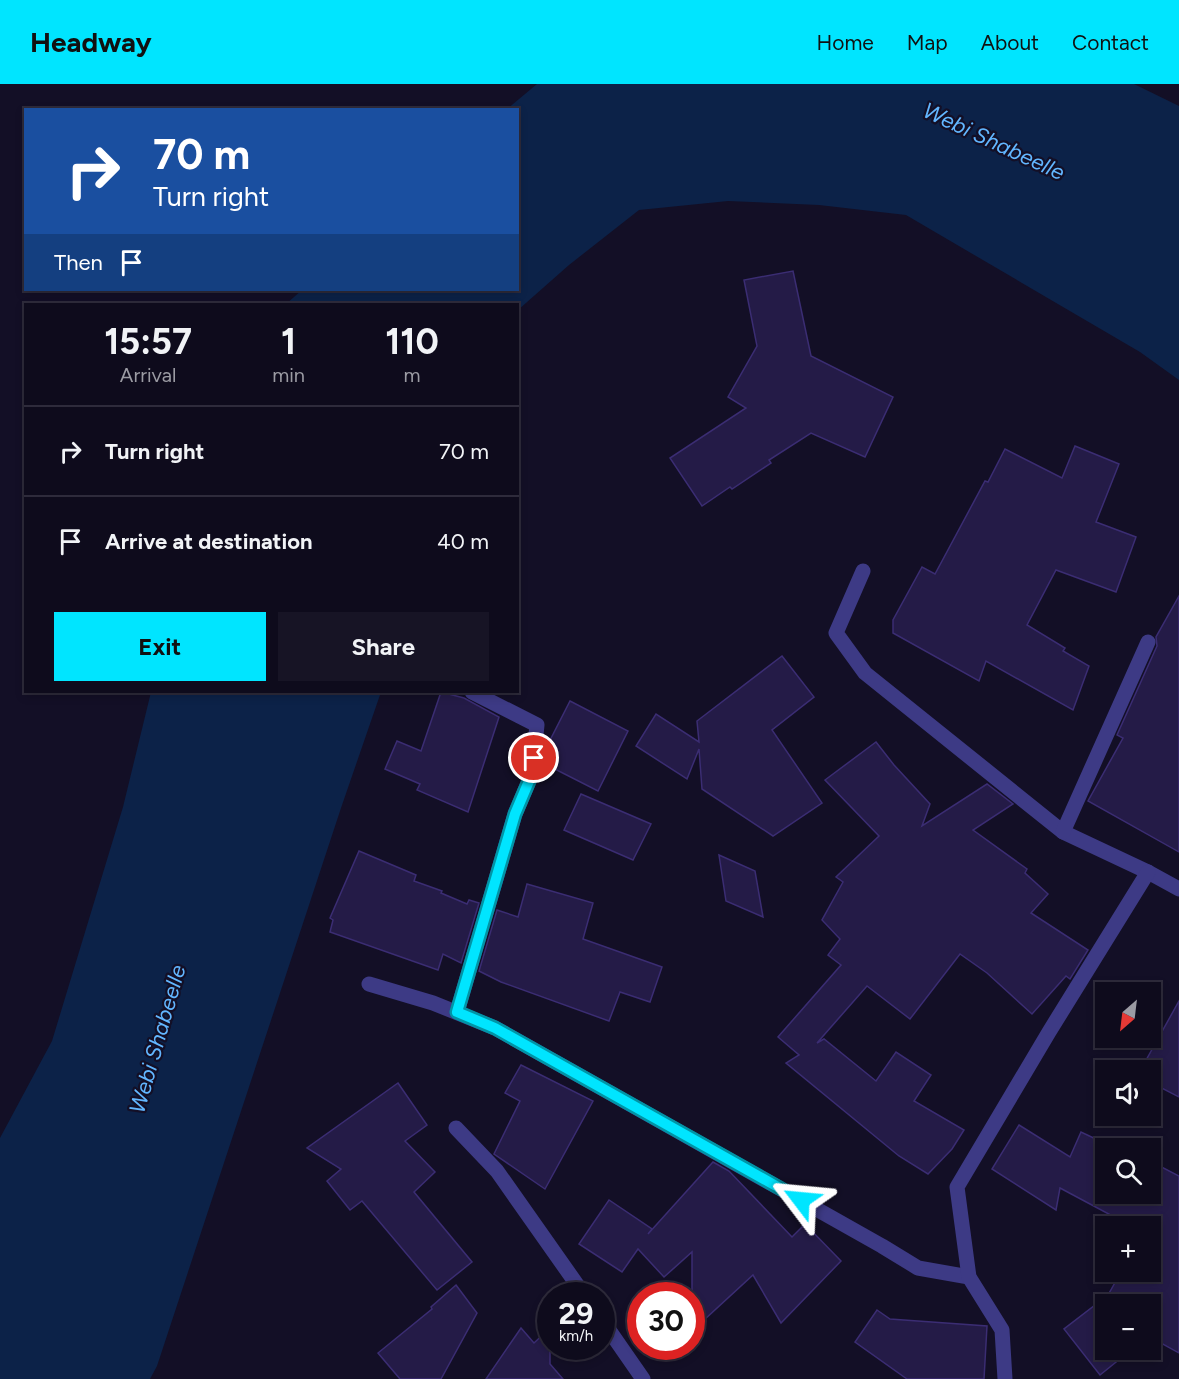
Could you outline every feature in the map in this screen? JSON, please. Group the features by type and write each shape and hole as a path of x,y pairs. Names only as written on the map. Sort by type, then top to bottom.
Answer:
{"street":[{"path":"862,571 836,633 865,673 1063,832 1148,872 1179,890"},
{"path":"1063,832 1148,642"},
{"path":"457,1012 515,814 532,774 537,725 474,693"},
{"path":"1005,1379 1002,1330 969,1277 957,1187 1148,872"},
{"path":"369,984 457,1012 495,1028 918,1268 969,1277"},
{"path":"456,1128 497,1171 575,1282"},
{"path":"615,1339 643,1379"}],"water":[{"name":"Webi Shabeelle","path":"537,84 1134,84 1179,106 1179,380 1140,352 906,215 819,205 728,201 639,210 569,265 519,309 519,303 287,303 301,291 519,291 519,108 508,108"},
{"name":"Webi Shabeelle","path":"151,693 381,693 157,1366 150,1379 0,1379 0,1138 52,1041 123,807"}],"building":[{"path":"793,271 811,356 893,397 865,457 811,433 769,460 771,463 702,506 670,458 746,408 728,397 757,346 744,280"},
{"path":"1075,446 1119,464 1096,522 1136,537 1116,592 1056,570 1027,625 1065,648 1063,651 1089,666 1073,710 986,661 979,681 893,633 893,620 922,567 935,574 985,481 988,482 1005,449 1062,478"},
{"path":"1179,596 1179,852 1088,801 1123,738 1117,735 1157,646 1156,637"},
{"path":"782,656 814,697 772,730 822,803 773,836 702,789 699,749 687,779 636,746 656,714 699,742 697,721"},
{"path":"441,693 464,698 499,717 468,812 417,790 420,784 385,769 397,741 421,751"},
{"path":"570,701 628,731 598,791 543,763 544,752"},
{"path":"876,742 930,804 922,826 987,784 1013,804 973,830 1027,869 1025,873 1048,894 1031,913 1088,950 1070,979 1066,976 1032,1014 987,973 960,954 910,1019 867,986 817,1043 824,1039 876,1081 896,1052 931,1075 914,1101 964,1130 952,1149 928,1174 899,1156 786,1063 799,1055 778,1037 841,965 828,955 840,939 822,920 843,882 836,877 879,836 825,780"},
{"path":"581,794 651,824 633,860 564,830"},
{"path":"359,851 416,875 414,881 442,891 441,893 467,904 469,900 479,903 461,963 443,954 438,970 330,932 333,920 330,918"},
{"path":"719,855 755,871 763,917 726,901"},
{"path":"527,884 593,903 583,939 662,967 650,1002 620,992 609,1021 501,982 479,971 497,910 518,917"},
{"path":"1179,1001 1179,1097 1161,1088 1161,1060 1146,1060 1153,1048 1161,1048 1161,1033"},
{"path":"521,1065 593,1101 545,1189 494,1154 520,1101 505,1093"},
{"path":"398,1083 427,1125 405,1141 435,1172 414,1192 472,1262 437,1290 362,1201 350,1210 327,1181 341,1169 307,1148"},
{"path":"1019,1125 1070,1157 1081,1132 1095,1139 1095,1204 1161,1204 1161,1167 1179,1176 1179,1353 1161,1343 1161,1294 1109,1294 1115,1282 1161,1282 1161,1216 1112,1216 1060,1188 1056,1210 992,1169"},
{"path":"713,1162 729,1171 792,1237 805,1224 841,1261 781,1323 753,1275 705,1319 705,1282 692,1282 692,1252 664,1277 638,1249 622,1272 579,1244 609,1200 652,1229 648,1234"},
{"path":"456,1285 477,1313 441,1379 400,1379 378,1353 432,1309 431,1307"},
{"path":"1095,1305 1095,1360 1119,1360 1100,1375 1064,1329"},
{"path":"877,1310 890,1319 987,1326 984,1379 907,1379 855,1342"},
{"path":"521,1328 534,1343 537,1340 537,1360 550,1360 550,1364 563,1379 486,1379"}],"route":[{"path":"534,758 532,774 515,814 457,1012 495,1028 801,1200"}]}
